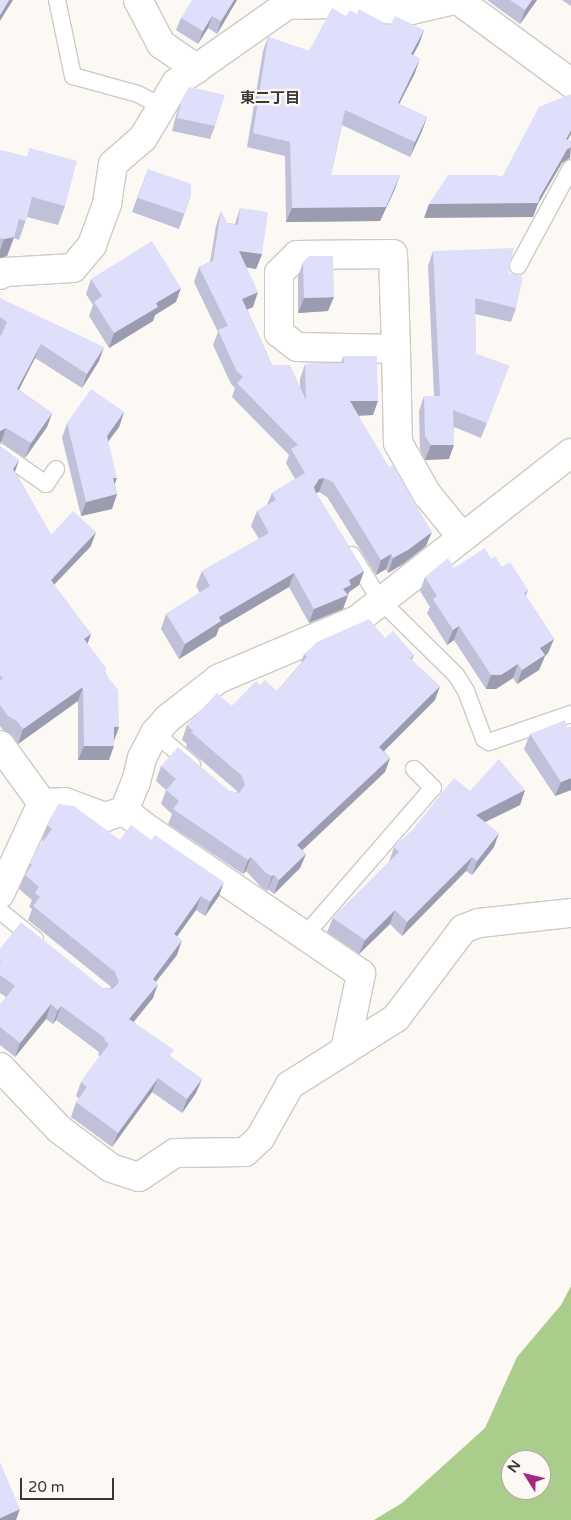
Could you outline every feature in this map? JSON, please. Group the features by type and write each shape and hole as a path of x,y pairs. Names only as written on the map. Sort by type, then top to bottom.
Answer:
{"street":[{"path":"138,0 161,44 197,68"},
{"path":"0,275 5,272 73,268 92,245 107,204 113,164 143,138 176,83 287,5 335,4 407,11 456,0 571,83"},
{"path":"396,348 297,348 278,333 279,274 297,255 393,254 396,348 398,443 427,494 462,537"},
{"path":"42,803 65,802 105,817 124,811 136,782 142,758 155,733 167,719 218,679 357,620 380,600 571,453"},
{"path":"0,745 42,803"},
{"path":"2,884 42,803"},
{"path":"124,811 361,974 345,1050"},
{"path":"0,1067 59,1129 111,1168 139,1177 175,1153 244,1152 260,1138 290,1085 396,1018 463,929 479,923 571,913"}],"lane":[{"path":"58,0 73,76 138,94 162,107"},
{"path":"518,266 571,168"},
{"path":"0,452 46,484 56,469"},
{"path":"344,543 380,600 456,675 466,691 484,738 490,742 571,714"},
{"path":"155,733 207,778"},
{"path":"305,935 433,788 414,769"},
{"path":"0,911 45,946"}],"green space":[{"path":"571,1286 571,1520 374,1520 402,1503 485,1428 517,1357 561,1305"}],"building":[{"path":"0,0 9,0 0,15"},
{"path":"192,0 234,0 221,21 212,16 203,31 181,18"},
{"path":"510,0 532,0 525,10"},
{"path":"332,8 346,16 350,10 357,14 359,9 390,26 395,16 424,30 411,54 420,58 398,103 427,117 415,142 345,110 331,175 400,175 386,207 292,208 290,142 253,133 268,37 309,51"},
{"path":"189,87 225,95 215,126 177,118 182,99"},
{"path":"571,94 571,130 566,139 571,141 571,147 567,149 540,196 538,203 429,204 448,175 497,175 502,177 539,107"},
{"path":"30,148 77,161 65,206 32,197 26,221 19,219 14,237 0,238 0,150 27,157"},
{"path":"148,169 191,184 191,195 185,214 138,198"},
{"path":"240,208 268,212 262,254 239,251 258,292 242,299 272,365 290,365 306,400 305,364 344,363 343,356 377,356 378,401 350,401 389,467 393,465 432,532 408,550 393,558 391,554 381,560 333,482 324,478 319,479 314,487 316,493 364,571 349,580 351,585 343,589 348,595 314,609 294,573 219,617 221,621 185,644 166,614 210,586 202,571 269,533 257,511 276,500 272,493 305,473 291,449 298,445 237,383 243,377 236,370 218,330 228,326 199,267 213,261 221,211 227,223 238,225"},
{"path":"152,241 181,288 156,303 158,307 114,333 94,302 102,296 91,279"},
{"path":"514,248 508,273 523,277 516,308 475,298 476,354 509,366 487,423 453,410 454,445 431,445 425,436 424,396 440,396 433,251"},
{"path":"309,256 333,256 334,297 304,298 303,262"},
{"path":"0,298 104,347 87,374 41,344 17,389 52,413 31,443 6,428 0,431 0,338 7,322 0,317"},
{"path":"91,389 124,412 107,436 117,478 113,478 117,494 86,502 67,423"},
{"path":"0,446 19,460 13,469 51,535 73,511 96,532 51,580 91,634 84,639 107,669 104,672 118,690 119,727 114,727 114,746 84,746 83,687 23,729 17,721 8,716 0,705 0,680 3,679 0,675"},
{"path":"485,548 491,559 495,556 502,567 510,562 528,590 524,593 554,639 540,648 545,655 522,670 518,664 501,675 491,675 459,626 453,630 433,599 437,596 425,577 448,558 454,568"},
{"path":"369,619 385,638 393,631 414,655 410,658 440,686 379,747 390,758 297,845 306,854 279,880 274,875 266,873 251,857 248,860 173,809 179,801 166,790 176,779 161,766 178,747 229,791 239,793 245,785 242,776 191,732 193,731 187,725 217,693 232,706 256,681 260,685 265,680 277,691 307,657 304,654 317,642"},
{"path":"565,720 567,728 571,727 571,778 561,782 530,734"},
{"path":"499,759 525,790 476,815 499,833 477,861 472,857 407,922 395,910 365,940 333,918 399,852 394,847 414,828 454,778 470,791"},
{"path":"58,804 74,806 120,840 131,825 151,840 155,835 224,882 210,902 201,896 174,934 182,940 153,979 158,984 129,1019 174,1050 169,1056 202,1079 187,1099 158,1078 118,1133 76,1102 87,1087 81,1082 109,1044 104,1040 105,1038 61,1006 58,1010 51,1004 20,1043 0,1027 0,1005 15,986 0,975 0,949 21,922 103,988 113,989 119,982 115,972 33,906 40,897 35,893 39,887 25,875 32,865 30,863 37,849 52,829 47,825"},
{"path":"0,1462 20,1509 0,1518"}],"district":[{"name":"東二丁目","path":"270,99"}]}
